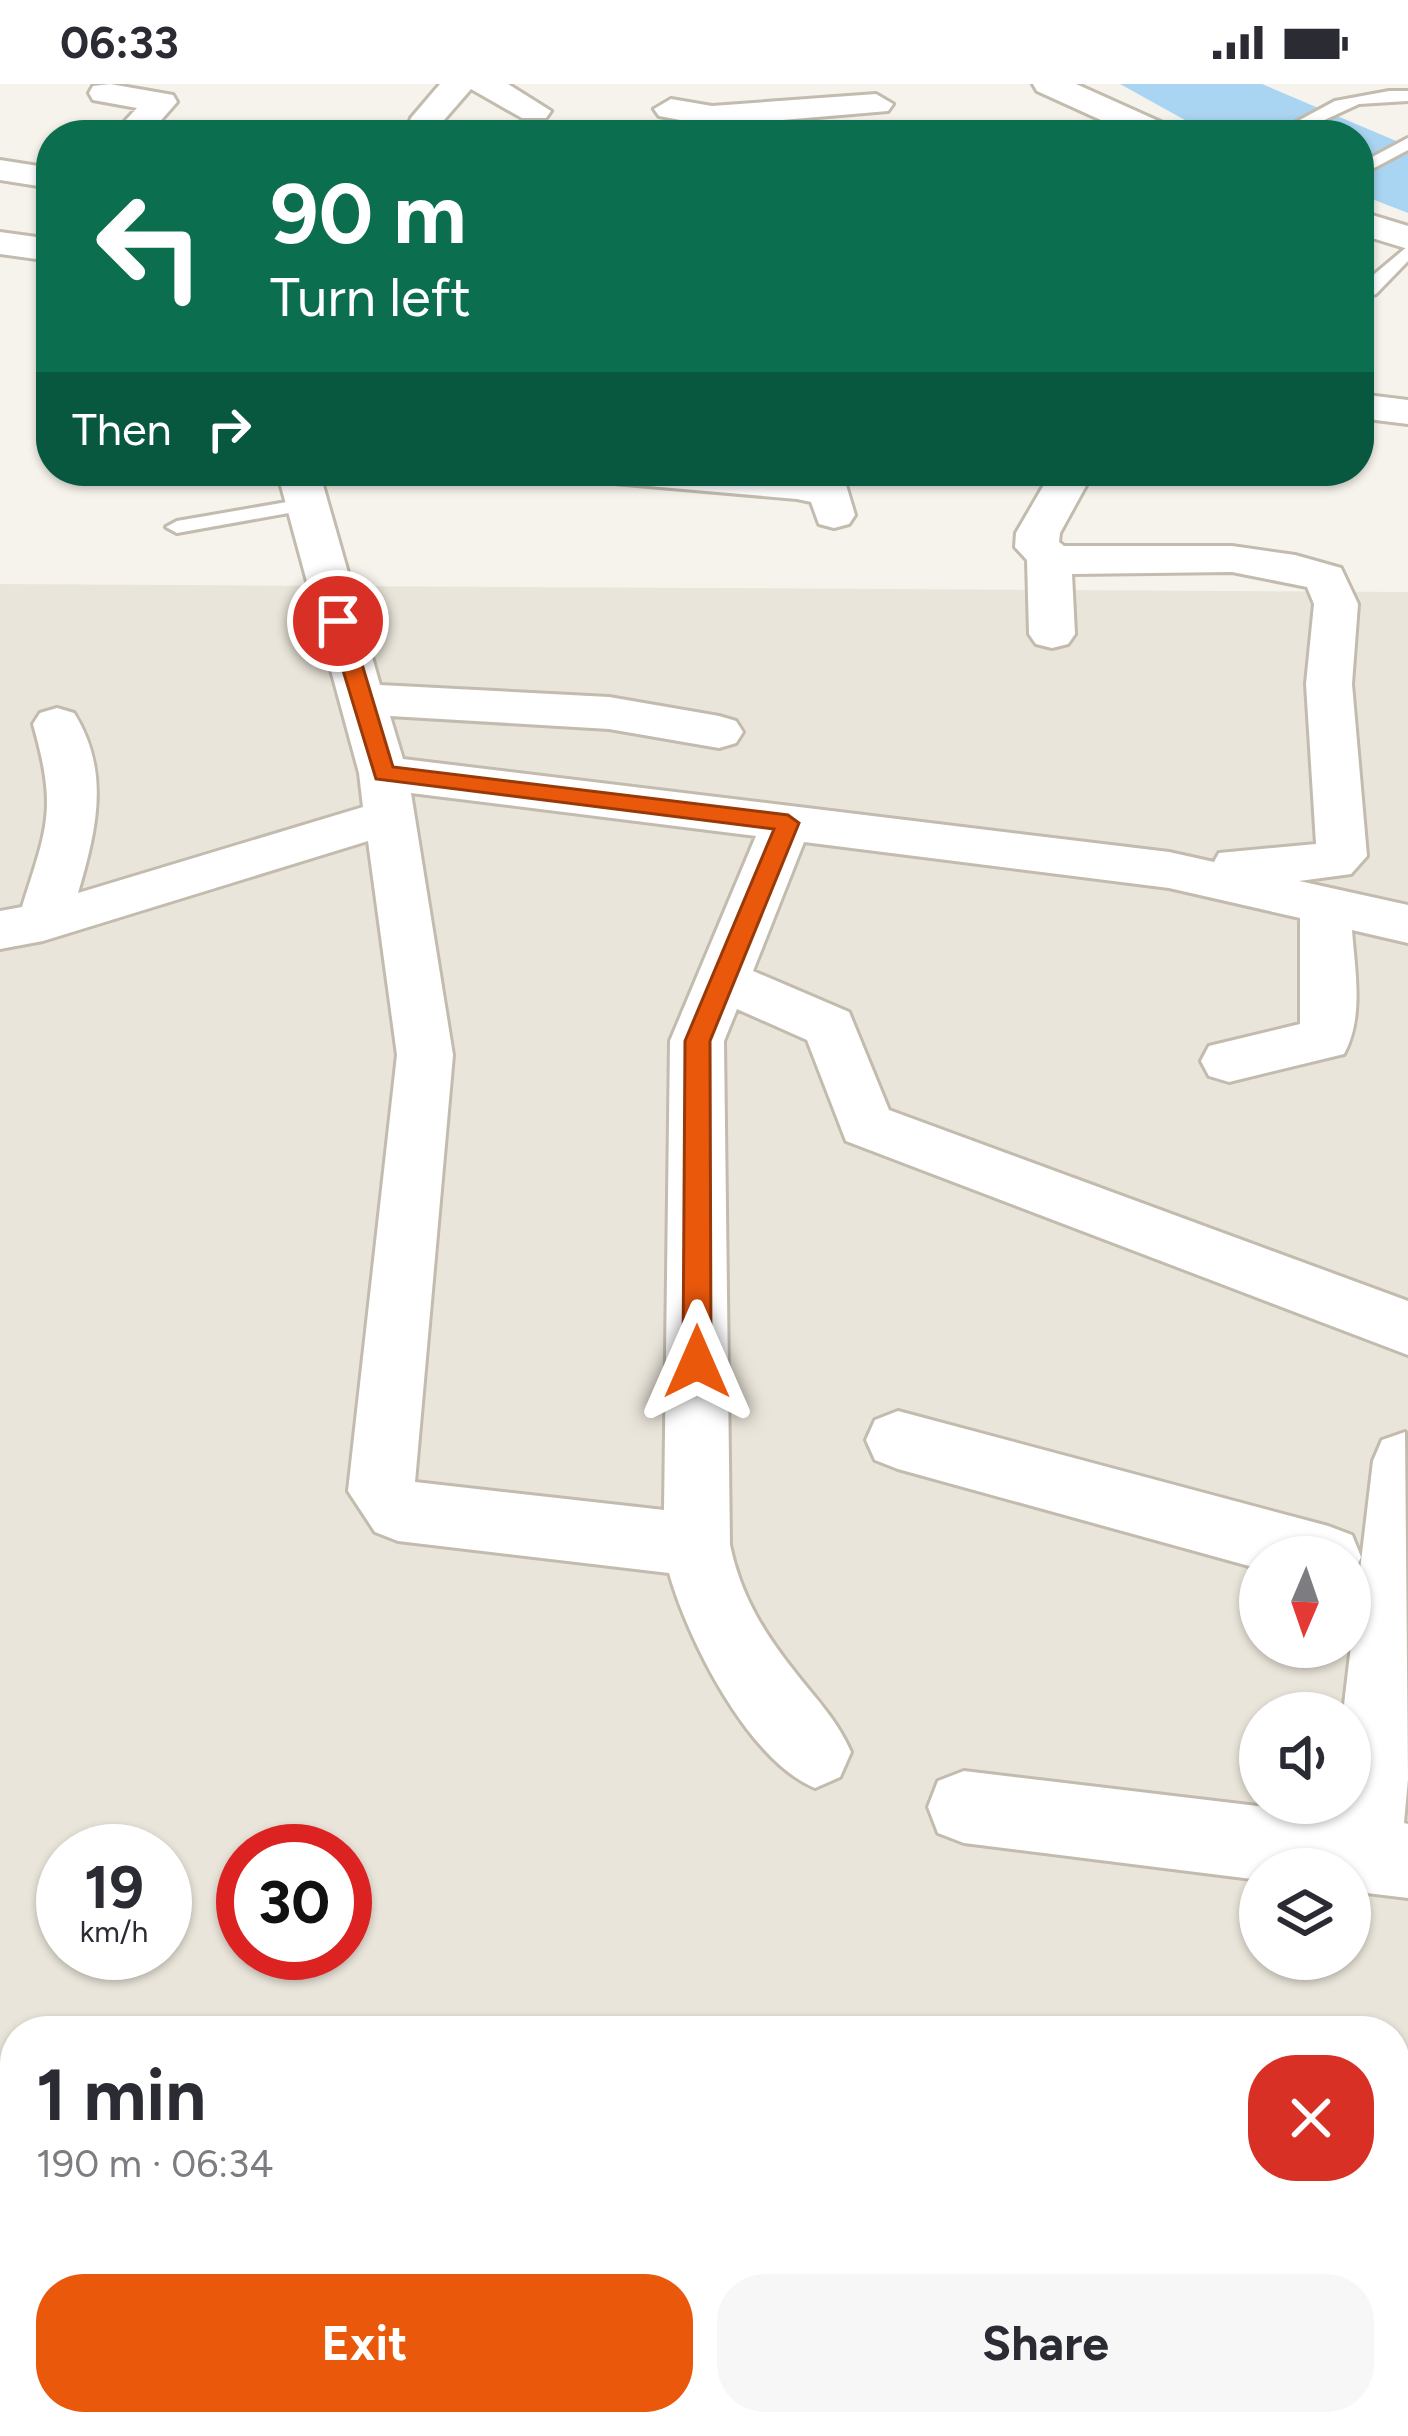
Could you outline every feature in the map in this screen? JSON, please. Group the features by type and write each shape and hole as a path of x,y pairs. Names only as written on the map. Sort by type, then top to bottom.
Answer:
{"street":[{"path":"427,120 458,84"},
{"path":"484,84 534,111"},
{"path":"1049,84 1129,120"},
{"path":"104,93 161,102 144,120"},
{"path":"660,120 683,96 712,116 876,104"},
{"path":"1374,227 1408,238"},
{"path":"0,243 36,248"},
{"path":"1374,408 1408,412"},
{"path":"797,486 831,494 833,515"},
{"path":"1065,486 1038,533 1037,547 1049,556 1072,561 1291,564 1325,578 1336,604 1329,684 1342,856 1334,861 1169,870"},
{"path":"301,488 388,795 425,1055 381,1491 398,1511 698,1544"},
{"path":"1049,556 1052,634"},
{"path":"361,699 609,713 719,732"},
{"path":"22,926 73,825 74,782 57,724"},
{"path":"22,926 388,795 788,823 1169,870 1408,924"},
{"path":"788,823 697,1041 698,1544 702,1582 716,1619 814,1753"},
{"path":"1229,1061 1325,1039 1330,1006 1325,907"},
{"path":"722,980 830,1027 866,1125 1408,1328"},
{"path":"898,1440 1251,1536"},
{"path":"964,1807 1386,1858 1372,1569 1405,1461"}],"lane":[{"path":"1306,120 1360,96 1408,96"},
{"path":"1374,162 1408,143"},
{"path":"1374,285 1408,251"},
{"path":"177,527 301,488"}],"shaded area":[{"path":"0,584 1408,592 1408,2016 0,2016"}],"water":[{"path":"1120,84 1262,84 1347,120 1185,120"},
{"path":"1374,132 1408,146 1408,213 1374,200"}],"route":[{"path":"338,621 383,773 788,823 697,1041 697,1362"}]}
